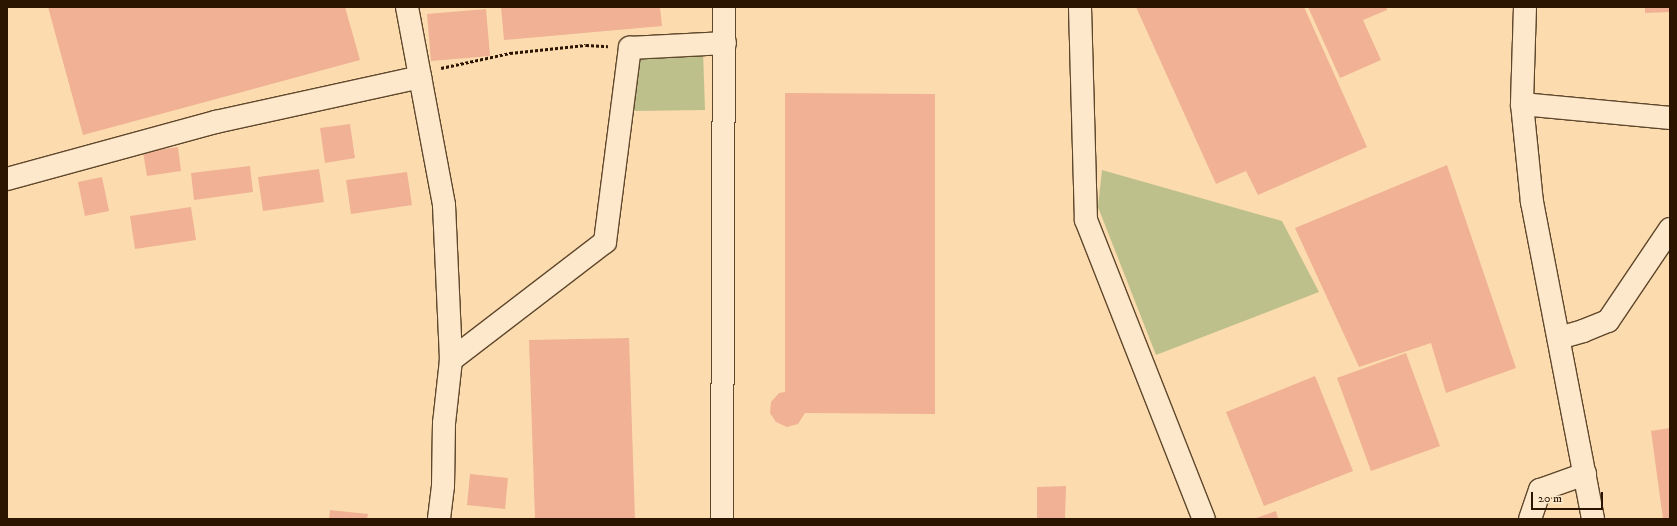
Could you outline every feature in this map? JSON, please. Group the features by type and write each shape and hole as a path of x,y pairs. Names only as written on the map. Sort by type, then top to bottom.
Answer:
{"street":[{"path":"407,7 444,205 451,360 444,423 443,486 439,519"},
{"path":"722,519 724,7"},
{"path":"1080,7 1086,220 1204,519"},
{"path":"1525,7 1522,104 1532,202 1593,519"},
{"path":"451,360 604,242 630,48 725,43"},
{"path":"7,179 216,122 420,75"},
{"path":"1522,104 1670,118"},
{"path":"1559,338 1583,331 1608,321 1670,229"},
{"path":"1530,519 1540,490 1584,474"}],"path":[{"path":"420,75 510,53 586,45 630,48"}],"green space":[{"path":"651,49 703,50 705,110 632,111 633,68"},
{"path":"1102,170 1282,221 1319,292 1156,355 1098,207"}],"building":[{"path":"48,7 345,7 360,60 83,135"},
{"path":"501,7 660,7 662,26 504,40"},
{"path":"1136,7 1304,7 1367,147 1258,195 1246,171 1216,184"},
{"path":"1308,7 1386,7 1387,10 1363,20 1381,60 1340,78"},
{"path":"1645,7 1670,7 1670,12 1645,13"},
{"path":"486,9 490,56 431,61 427,14"},
{"path":"785,93 935,94 935,414 805,413 798,424 787,427 776,422 770,413 771,402 779,393 785,392"},
{"path":"350,124 355,158 325,163 320,128"},
{"path":"178,147 181,171 147,176 143,152"},
{"path":"1447,165 1516,368 1446,393 1431,343 1359,367 1295,228"},
{"path":"250,166 253,192 194,200 191,173"},
{"path":"319,169 324,202 263,211 258,177"},
{"path":"407,172 412,205 351,214 346,180"},
{"path":"102,177 109,211 85,216 78,182"},
{"path":"191,207 196,240 135,249 130,216"},
{"path":"629,338 635,519 535,519 529,340"},
{"path":"1406,353 1440,446 1371,471 1337,378"},
{"path":"1315,376 1353,471 1264,506 1226,412"},
{"path":"1670,428 1670,519 1663,519 1651,431"},
{"path":"470,474 508,478 505,509 467,505"},
{"path":"1066,486 1065,519 1037,519 1037,487"},
{"path":"330,510 368,514 367,519 329,519"},
{"path":"1276,511 1278,519 1253,519"}]}
